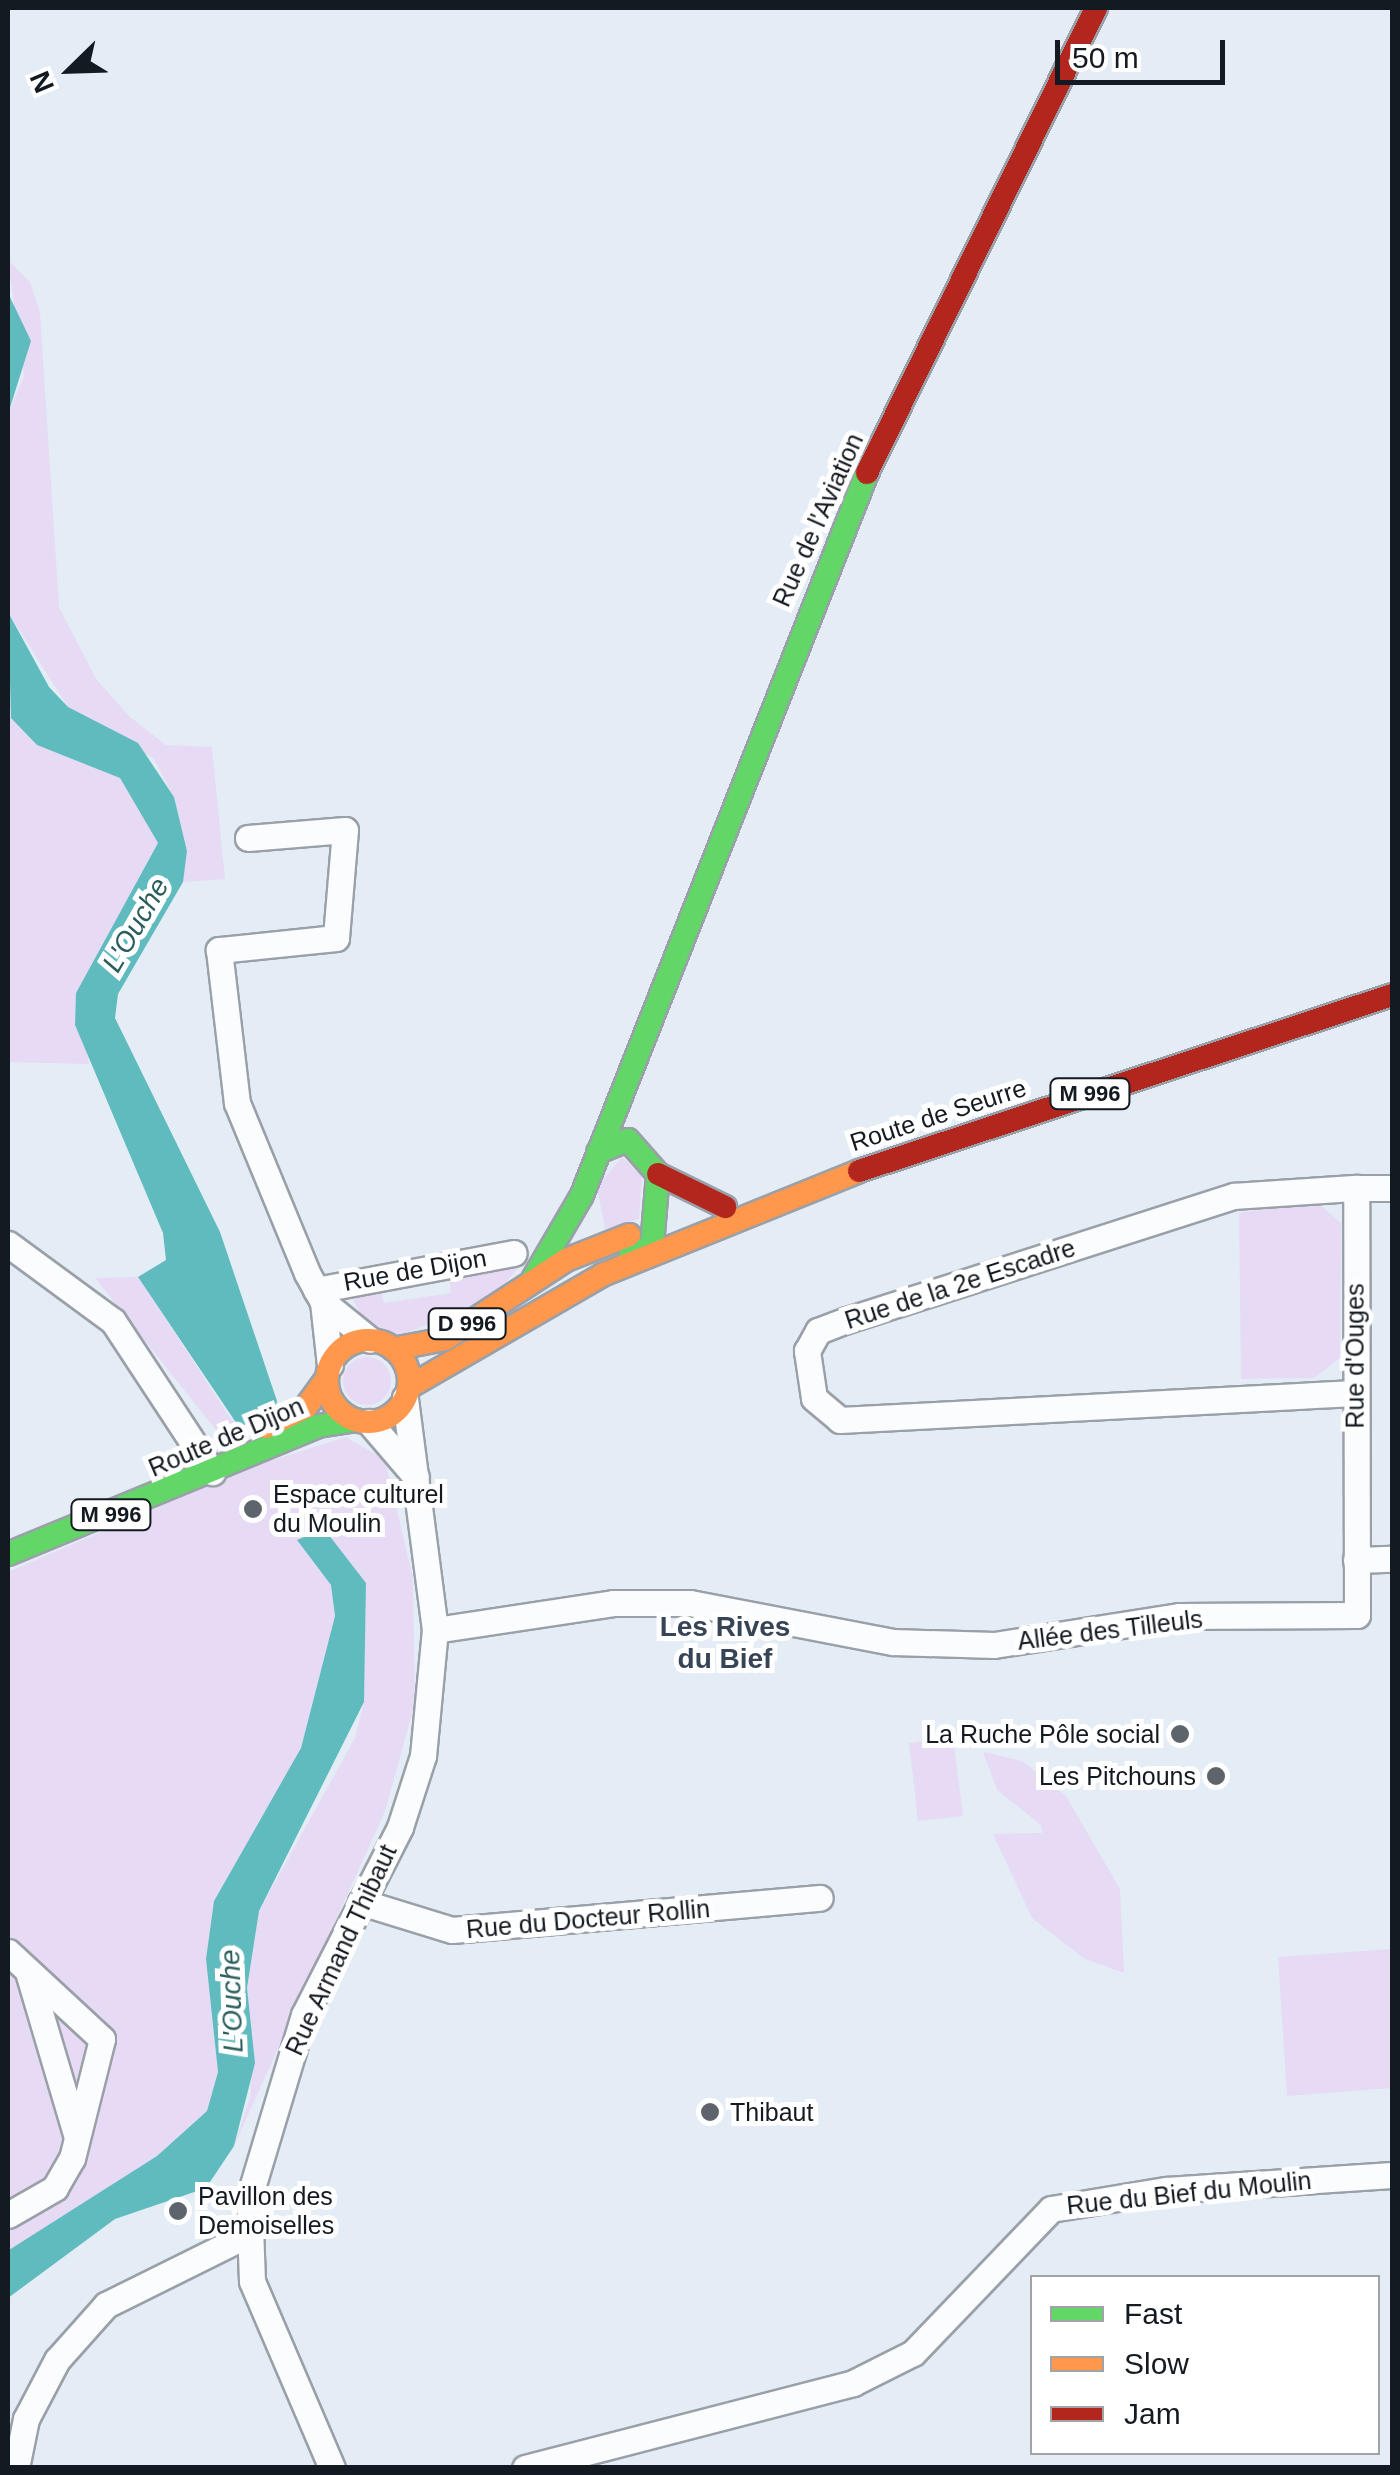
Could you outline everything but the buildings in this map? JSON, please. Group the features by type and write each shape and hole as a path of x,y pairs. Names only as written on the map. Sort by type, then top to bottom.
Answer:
{"main road":[{"name":"Rue de l'Aviation","path":"598,1152 856,493 1096,8"},
{"name":"Route de Seurre","path":"646,1255 788,1195 1392,995"},
{"path":"629,1072 636,1146"},
{"path":"533,1279 582,1195 598,1152 620,1140 636,1146 658,1174 725,1207"},
{"path":"582,1195 601,1246 646,1255 658,1224 658,1174"},
{"name":"Route de Seurre","path":"533,1279 658,1224 788,1195"},
{"name":"M 996","path":"407,1393 646,1255"},
{"name":"D 996","path":"382,1344 445,1339 533,1279"},
{"path":"382,1344 407,1393 363,1422 334,1404 328,1372 346,1346 382,1344"},
{"name":"Route de Dijon","path":"312,1417 328,1372"},
{"name":"Route de Dijon","path":"8,1554 312,1417 363,1422"},
{"name":"Route de Dijon","path":"8,1530 209,1462"}],"street":[{"path":"248,838 345,830 336,938 219,950 237,1103 320,1296 328,1372"},
{"path":"1356,1188 1392,1188"},
{"name":"Rue d'Ouges","path":"1251,1617 1357,1616 1356,1188"},
{"name":"Rue de la 2e Escadre","path":"1355,1394 840,1420 814,1398 808,1351 818,1331 847,1320 1234,1196 1356,1188"},
{"path":"8,1244 114,1321 209,1462"},
{"name":"Rue de Dijon","path":"320,1296 514,1252"},
{"path":"320,1296 382,1344"},
{"name":"Rue Armand Thibaut","path":"332,2468 252,2280 247,2235 278,2089 423,1756 436,1630 407,1393"},
{"path":"363,1422 416,1476"},
{"path":"1356,1560 1392,1560"},
{"name":"Allée des Tilleuls","path":"436,1630 613,1603 690,1603 894,1642 977,1644 1071,1638 1179,1616 1251,1617"},
{"name":"Rue du Docteur Rollin","path":"361,1902 452,1930 820,1898"},
{"path":"8,1952 102,2039 77,2136 55,2188 8,2214"},
{"path":"28,1972 77,2136"},
{"name":"Rue du Bief du Moulin","path":"524,2468 854,2382 913,2353 1051,2209 1166,2190 1392,2175"},
{"path":"16,2468 26,2420 57,2360 106,2305 247,2235"}],"shaded area":[{"path":"8,260 30,282 40,313 59,607 96,679 130,717 166,745 212,747 225,879 183,882 187,851 174,797 153,758 68,707 8,612 8,414 24,376"},
{"path":"8,713 37,745 120,778 158,843 76,993 89,1064 8,1062"},
{"path":"622,1157 642,1176 639,1219 605,1229 597,1187"},
{"path":"1317,1202 1341,1223 1340,1358 1314,1378 1241,1379 1239,1213"},
{"path":"521,1265 492,1298 399,1336 366,1323 353,1300 380,1285 384,1303 451,1293 449,1276"},
{"path":"138,1277 239,1427 216,1430 95,1278"},
{"path":"367,1357 384,1364 391,1381 384,1398 367,1405 350,1398 343,1381 350,1364"},
{"path":"346,1437 385,1460 413,1578 415,1703 385,1811 234,2146 251,2094 247,1988 259,1911 355,1738 364,1702 366,1583 308,1508 316,1532 298,1540 331,1585 335,1616 301,1748 214,1901 206,1959 218,2072 207,2111 157,2156 8,2251 8,1572 252,1467"},
{"path":"953,1737 963,1816 918,1821 909,1743"},
{"path":"983,1752 1022,1761 1066,1796 1120,1889 1124,1973 1085,1959 1032,1918 993,1834 1042,1833 1041,1825 997,1790"},
{"path":"1392,1949 1392,2088 1287,2096 1278,1957"}],"water":[{"path":"8,293 31,341 8,414"},
{"name":"L'Ouche","path":"8,612 49,687 68,707 138,743 174,797 187,851 183,882 118,994 115,1018 220,1232 277,1401 274,1414 239,1427 138,1277 166,1260 163,1233 75,1025 76,993 158,843 120,778 37,745 11,718"},
{"name":"L'Ouche","path":"308,1508 366,1583 364,1702 259,1911 247,1988 255,2063 234,2146 206,2188 115,2219 8,2298 9,2250 157,2156 207,2111 218,2072 206,1959 214,1901 301,1748 335,1616 331,1585 297,1540 316,1532"}],"traffic: fast":[{"path":"533,1279 582,1195 867,473"},
{"path":"598,1152 628,1140 658,1174 652,1246 630,1256"},
{"path":"8,1554 318,1426 356,1420"}],"traffic: slow":[{"path":"409,1387 602,1275 859,1171"},
{"path":"393,1349 445,1339 566,1260 629,1235"},
{"path":"368,1340 384,1343 397,1352 406,1365 409,1381 406,1397 397,1410 384,1419 368,1422 352,1419 339,1410 330,1397 327,1381 330,1365 339,1352 352,1343 368,1340"},
{"path":"266,1427 306,1407 327,1378"}],"traffic: jam":[{"path":"867,473 1096,8"},
{"path":"859,1171 1392,995"},
{"path":"658,1174 725,1207"}],"place":[{"name":"Espace culturel du Moulin","path":"253,1509"},
{"name":"La Ruche Pôle social","path":"1180,1734"},
{"name":"Les Pitchouns","path":"1216,1776"},
{"name":"Thibaut","path":"710,2112"},
{"name":"Pavillon des Demoiselles","path":"178,2211"}],"district":[{"name":"Les Rives du Bief","path":"725,1643"}]}
